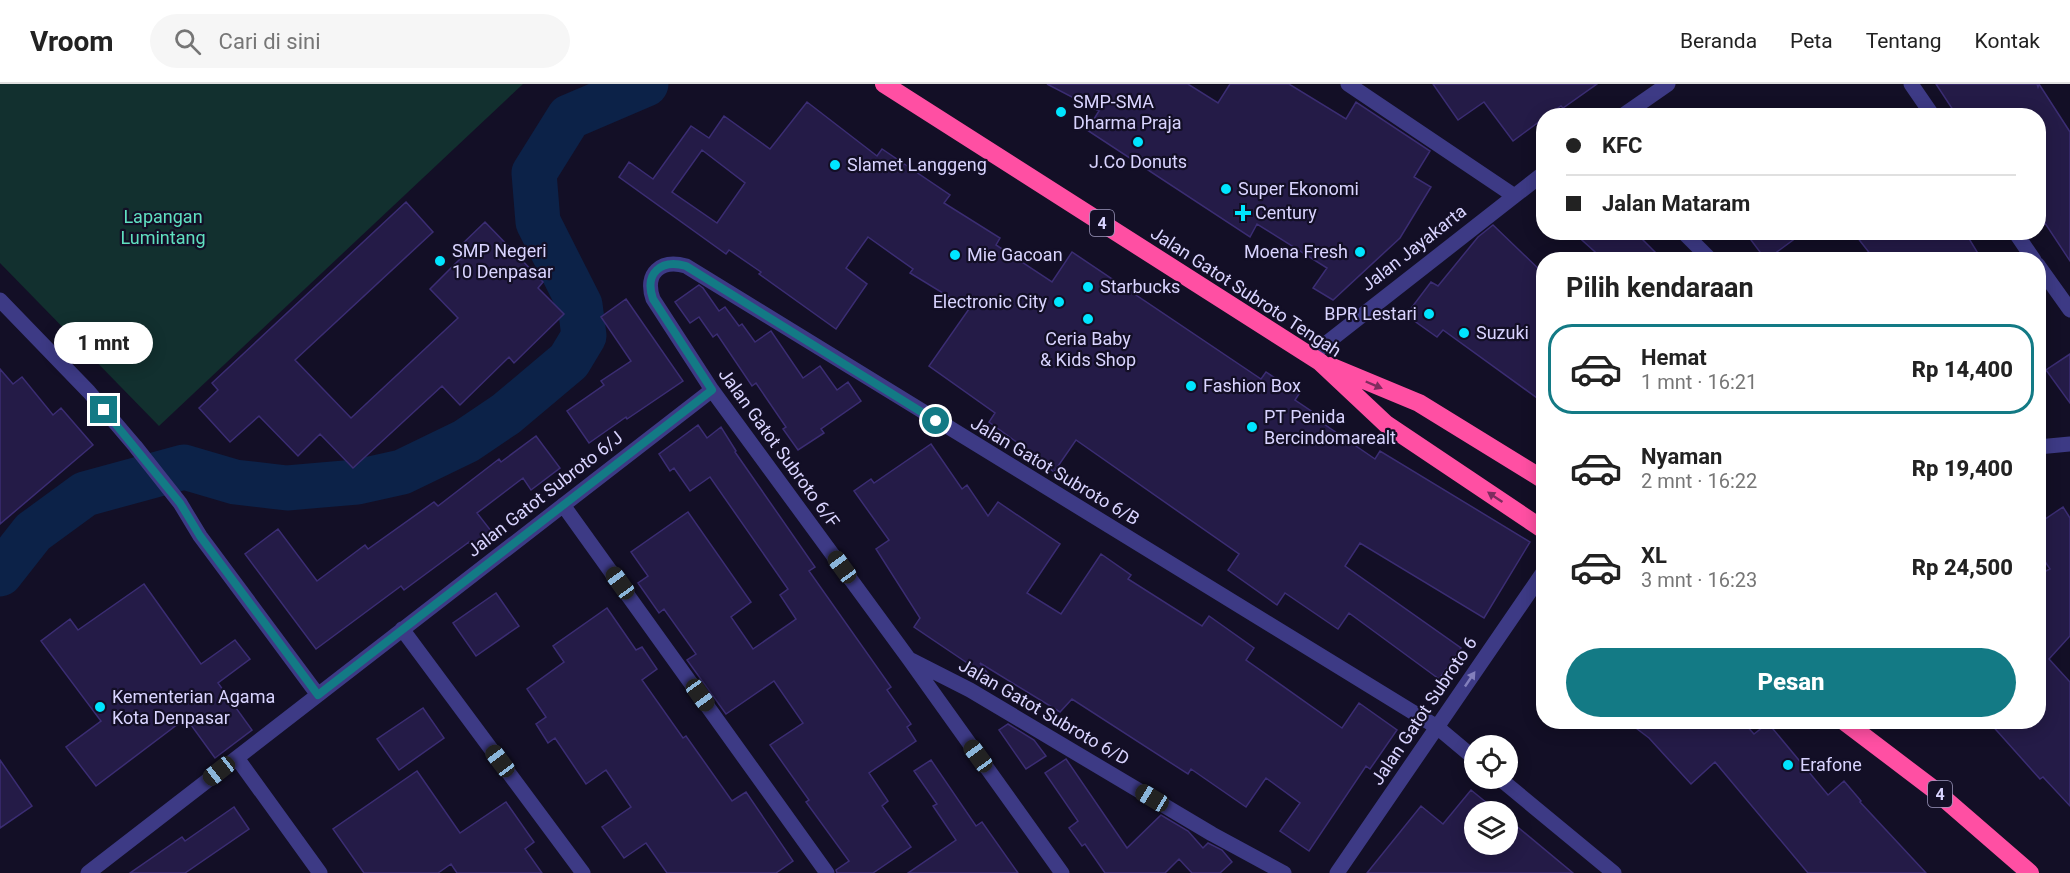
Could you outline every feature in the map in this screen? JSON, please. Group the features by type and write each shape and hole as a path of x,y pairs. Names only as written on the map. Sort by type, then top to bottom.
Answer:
{"highway":[{"name":"Jalan Gatot Subroto Tengah","path":"884,84 1315,359 1386,424 1536,525"},
{"name":"4","path":"1315,359 1419,404 1536,475"},
{"name":"4","path":"1854,729 1932,788 2030,873"}],"street":[{"path":"1348,84 1513,195"},
{"path":"1634,108 1668,84"},
{"path":"1911,84 1928,108"},
{"name":"Jalan Jayakarta","path":"1315,359 1536,178"},
{"path":"1691,240 1703,252"},
{"name":"Jalan Gatot Subroto 6/B","path":"655,274 664,264 674,263 686,266 1437,727"},
{"name":"Jalan Gatot Subroto 6/F","path":"655,274 650,286 653,299 712,390 909,658 1062,873"},
{"path":"2046,276 2070,310"},
{"path":"0,300 89,392 135,446 180,503 200,536 318,695"},
{"name":"Jalan Gatot Subroto 6/J","path":"91,872 712,390"},
{"path":"2046,446 2070,444"},
{"path":"563,505 827,873"},
{"name":"Jalan Gatot Subroto 6","path":"1337,873 1536,583"},
{"path":"402,630 583,873"},
{"name":"Jalan Gatot Subroto 6/D","path":"909,658 970,690 1212,834 1284,873"},
{"path":"1437,727 1464,750"},
{"path":"237,758 320,873"},
{"path":"1512,789 1614,873"}],"green space":[{"name":"Lapangan Lumintang","path":"0,84 523,84 159,426 0,263"}],"building":[{"path":"1047,84 1188,84 1218,103 1230,84 1289,84 1346,119 1356,102 1430,151 1414,177 1431,187 1400,238 1333,300 1313,288 1327,268 1257,224 1250,237 1087,130 1099,111"},
{"path":"1433,84 1597,84 1563,108 1561,106 1536,108 1536,124 1513,141 1484,102 1458,120"},
{"path":"1936,84 2037,84 2038,87 2039,84 2070,132 2070,261 2046,225 2046,108 1952,108"},
{"path":"807,102 877,156 882,149 950,195 944,203 1000,238 996,245 1052,282 1072,252 1261,379 1266,372 1299,394 1295,400 1326,421 1324,424 1375,459 1380,451 1530,542 1484,618 1360,543 1345,566 1461,648 1439,679 1349,613 1338,629 1285,593 1277,605 1228,570 1239,554 1076,440 1054,472 989,422 995,413 929,366 969,309 910,273 913,269 868,237 846,268 867,284 836,329 759,274 761,272 729,250 726,254 619,177 629,162 653,179 691,126 709,138 724,116 770,149","holes":["702,150 745,183 717,223 672,192"]},
{"path":"406,202 433,232 295,360 351,418 458,318 430,289 463,256 457,249 485,222 543,282 538,288 564,314 514,363 509,357 460,405 442,386 353,468 320,434 298,456 259,416 230,442 199,408 218,390 212,383"},
{"path":"1493,225 1536,266 1536,397 1443,330 1437,337 1406,315 1431,282 1438,286 1478,237"},
{"path":"1582,240 1643,240 1655,252 1595,252"},
{"path":"1751,240 1793,240 1777,252 1760,252"},
{"path":"1859,240 1970,240 1977,252 1869,252"},
{"path":"699,285 719,311 725,307 739,326 742,324 755,342 771,331 803,378 820,366 837,390 848,382 861,401 821,429 824,433 798,450 783,429 786,427 756,383 752,386 717,334 713,337 699,317 690,323 675,302"},
{"path":"626,299 683,381 589,443 567,411 604,385 601,381 631,361 601,317"},
{"path":"2070,354 2070,403 2046,370"},
{"path":"0,369 13,384 22,377 53,415 61,408 93,445 0,524"},
{"path":"698,425 707,438 721,427 735,452 815,567 809,571 891,687 887,690 911,724 907,727 916,741 869,773 888,801 882,806 911,847 873,873 837,873 836,870 849,861 806,802 809,800 770,745 803,723 774,681 726,714 687,660 696,654 664,609 659,613 638,583 648,576 631,552 688,512 751,602 731,617 753,649 796,619 780,595 788,589 710,477 690,491 674,468 670,471 659,454"},
{"path":"536,436 560,468 531,490 523,478 477,513 495,536 475,551 469,542 404,590 401,586 316,649 245,554 278,529 317,581 365,545 368,549 434,502 438,506 499,459 501,462"},
{"path":"931,444 962,489 967,485 988,516 998,502 1060,544 1027,593 1061,614 1101,554 1131,575 1128,579 1202,626 1209,616 1254,648 1246,660 1342,728 1359,703 1397,730 1370,769 1366,766 1309,851 1280,831 1300,803 1266,778 1246,807 1191,769 1188,774 1072,699 1060,712 980,663 989,675 988,677 914,627 920,618 876,549 889,540 854,491 871,479 874,483"},
{"path":"2063,507 2070,518 2070,636 2049,659 2070,682 2070,806 2043,777 2040,779 1995,729 2046,729 2046,571 2050,569 2046,563 2046,519"},
{"path":"144,584 201,664 235,640 250,659 218,683 252,730 215,758 186,718 96,786 66,747 101,721 41,641 70,619 78,630"},
{"path":"496,593 519,626 476,656 453,623"},
{"path":"607,608 636,650 642,647 657,669 642,680 683,738 686,736 732,801 746,792 793,861 776,873 667,873 646,843 624,858 602,827 631,807 606,770 586,784 555,738 548,743 536,724 546,717 527,689 564,662 553,646"},
{"path":"423,708 444,738 399,770 377,739"},
{"path":"1008,724 1034,740 1046,756 1026,769 999,730"},
{"path":"1637,729 1749,729 1754,734 1760,729 1773,729 1828,795 1844,781 1860,802 1926,873 1808,873 1715,762 1691,784 1649,738"},
{"path":"1066,759 1127,848 1161,815 1188,831 1203,848 1208,843 1222,850 1232,862 1220,873 1192,873 1179,859 1165,873 1105,873 1085,844 1082,846 1069,828 1078,821 1045,773"},
{"path":"0,760 32,806 0,828"},
{"path":"931,760 976,826 982,822 1018,873 908,873 956,840 933,806 937,804 914,771"},
{"path":"417,771 460,833 506,802 534,842 525,849 542,873 457,873 451,864 438,873 364,873 333,829"},
{"path":"1471,790 1484,801 1464,801 1464,855 1518,855 1518,827 1573,873 1367,873 1421,806 1443,824"},
{"path":"234,807 249,829 185,873 130,873 182,837 185,841"}],"waterway":[{"path":"0,574 33,532 85,494 184,467 235,482 287,488 357,482 402,472 466,441 506,414 569,361 584,336 580,305 538,222 534,173 569,117 646,84"}],"place":[{"name":"SMP-SMA Dharma Praja","path":"1061,112"},
{"name":"J.Co Donuts","path":"1138,142"},
{"name":"Slamet Langgeng","path":"835,165"},
{"name":"Super Ekonomi","path":"1226,189"},
{"name":"Century","path":"1243,213"},
{"name":"Moena Fresh","path":"1360,252"},
{"name":"Mie Gacoan","path":"955,255"},
{"name":"SMP Negeri 10 Denpasar","path":"440,261"},
{"name":"Starbucks","path":"1088,287"},
{"name":"Electronic City","path":"1059,302"},
{"name":"BPR Lestari","path":"1429,314"},
{"name":"Ceria Baby & Kids Shop","path":"1088,319"},
{"name":"Suzuki","path":"1464,333"},
{"name":"Fashion Box","path":"1191,386"},
{"name":"PT Penida Bercindomarealt","path":"1252,427"},
{"name":"Kementerian Agama Kota Denpasar","path":"100,707"},
{"name":"Erafone","path":"1788,765"}],"route":[{"path":"104,410 180,503 200,536 318,695 712,390 650,292 657,269 664,264 674,263 686,266 936,421"}]}
